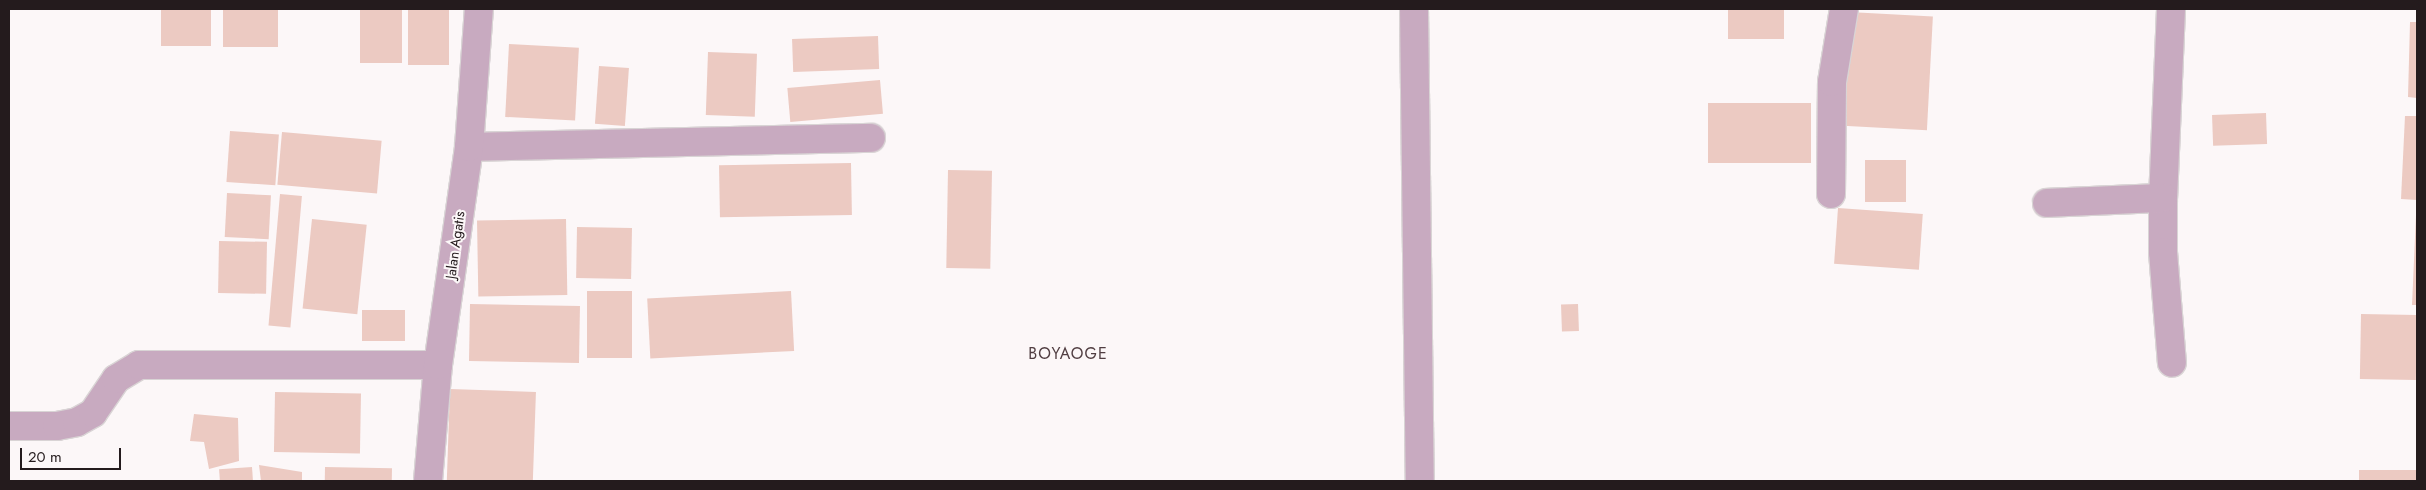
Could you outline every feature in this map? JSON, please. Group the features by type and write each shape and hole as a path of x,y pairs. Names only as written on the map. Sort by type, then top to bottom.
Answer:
{"street":[{"name":"Jalan Agatis","path":"428,481 438,365 469,146 479,9"},
{"path":"1414,9 1420,481"},
{"path":"1831,194 1832,82 1844,9"},
{"path":"2171,9 2162,198 2163,252 2172,363"},
{"path":"469,146 871,138"},
{"path":"2047,203 2162,198"},
{"path":"9,426 57,426 77,422 93,413 116,379 139,365 438,365"}],"building":[{"path":"161,9 211,9 211,46 161,46"},
{"path":"223,9 278,9 278,47 223,47"},
{"path":"360,9 402,9 402,63 360,63"},
{"path":"408,9 449,9 449,65 408,65"},
{"path":"1728,9 1784,9 1784,39 1728,39"},
{"path":"1849,12 1933,16 1927,130 1843,126"},
{"path":"2410,22 2417,22 2417,98 2408,97"},
{"path":"878,36 879,69 793,72 792,39"},
{"path":"509,44 579,48 575,121 505,117"},
{"path":"708,52 757,54 755,117 706,115"},
{"path":"599,66 629,68 625,126 595,124"},
{"path":"880,80 883,114 790,122 787,88"},
{"path":"1708,103 1811,103 1811,163 1708,163"},
{"path":"2266,113 2267,144 2213,146 2212,115"},
{"path":"2405,116 2417,116 2417,200 2401,199"},
{"path":"230,131 279,134 275,185 226,182"},
{"path":"282,132 382,141 377,194 277,185"},
{"path":"1865,160 1906,160 1906,202 1865,202"},
{"path":"851,163 852,215 720,217 719,165"},
{"path":"948,170 992,171 990,269 946,268"},
{"path":"227,193 271,195 269,239 225,237"},
{"path":"280,194 302,196 290,327 268,325"},
{"path":"1838,208 1923,214 1919,270 1834,264"},
{"path":"2416,215 2417,305 2412,305"},
{"path":"312,219 367,225 357,314 303,309"},
{"path":"566,219 567,295 478,297 477,221"},
{"path":"577,227 632,228 631,279 576,278"},
{"path":"219,241 267,242 266,294 218,293"},
{"path":"587,291 632,291 632,358 587,358"},
{"path":"791,291 794,351 650,358 647,299"},
{"path":"470,304 580,306 579,363 469,361"},
{"path":"1578,304 1579,331 1562,332 1561,305"},
{"path":"362,310 405,310 405,341 362,341"},
{"path":"2361,314 2417,315 2416,380 2360,379"},
{"path":"450,389 536,392 533,481 447,481"},
{"path":"275,392 361,394 360,453 274,452"},
{"path":"194,414 238,418 239,461 209,469 204,442 190,441"},
{"path":"259,465 302,472 302,481 261,481"},
{"path":"252,467 253,481 220,481 219,469"},
{"path":"325,467 392,468 392,481 325,481"},
{"path":"2359,470 2417,470 2417,481 2359,481"}],"district":[{"name":"BOYAOGE","path":"1068,354"}]}
